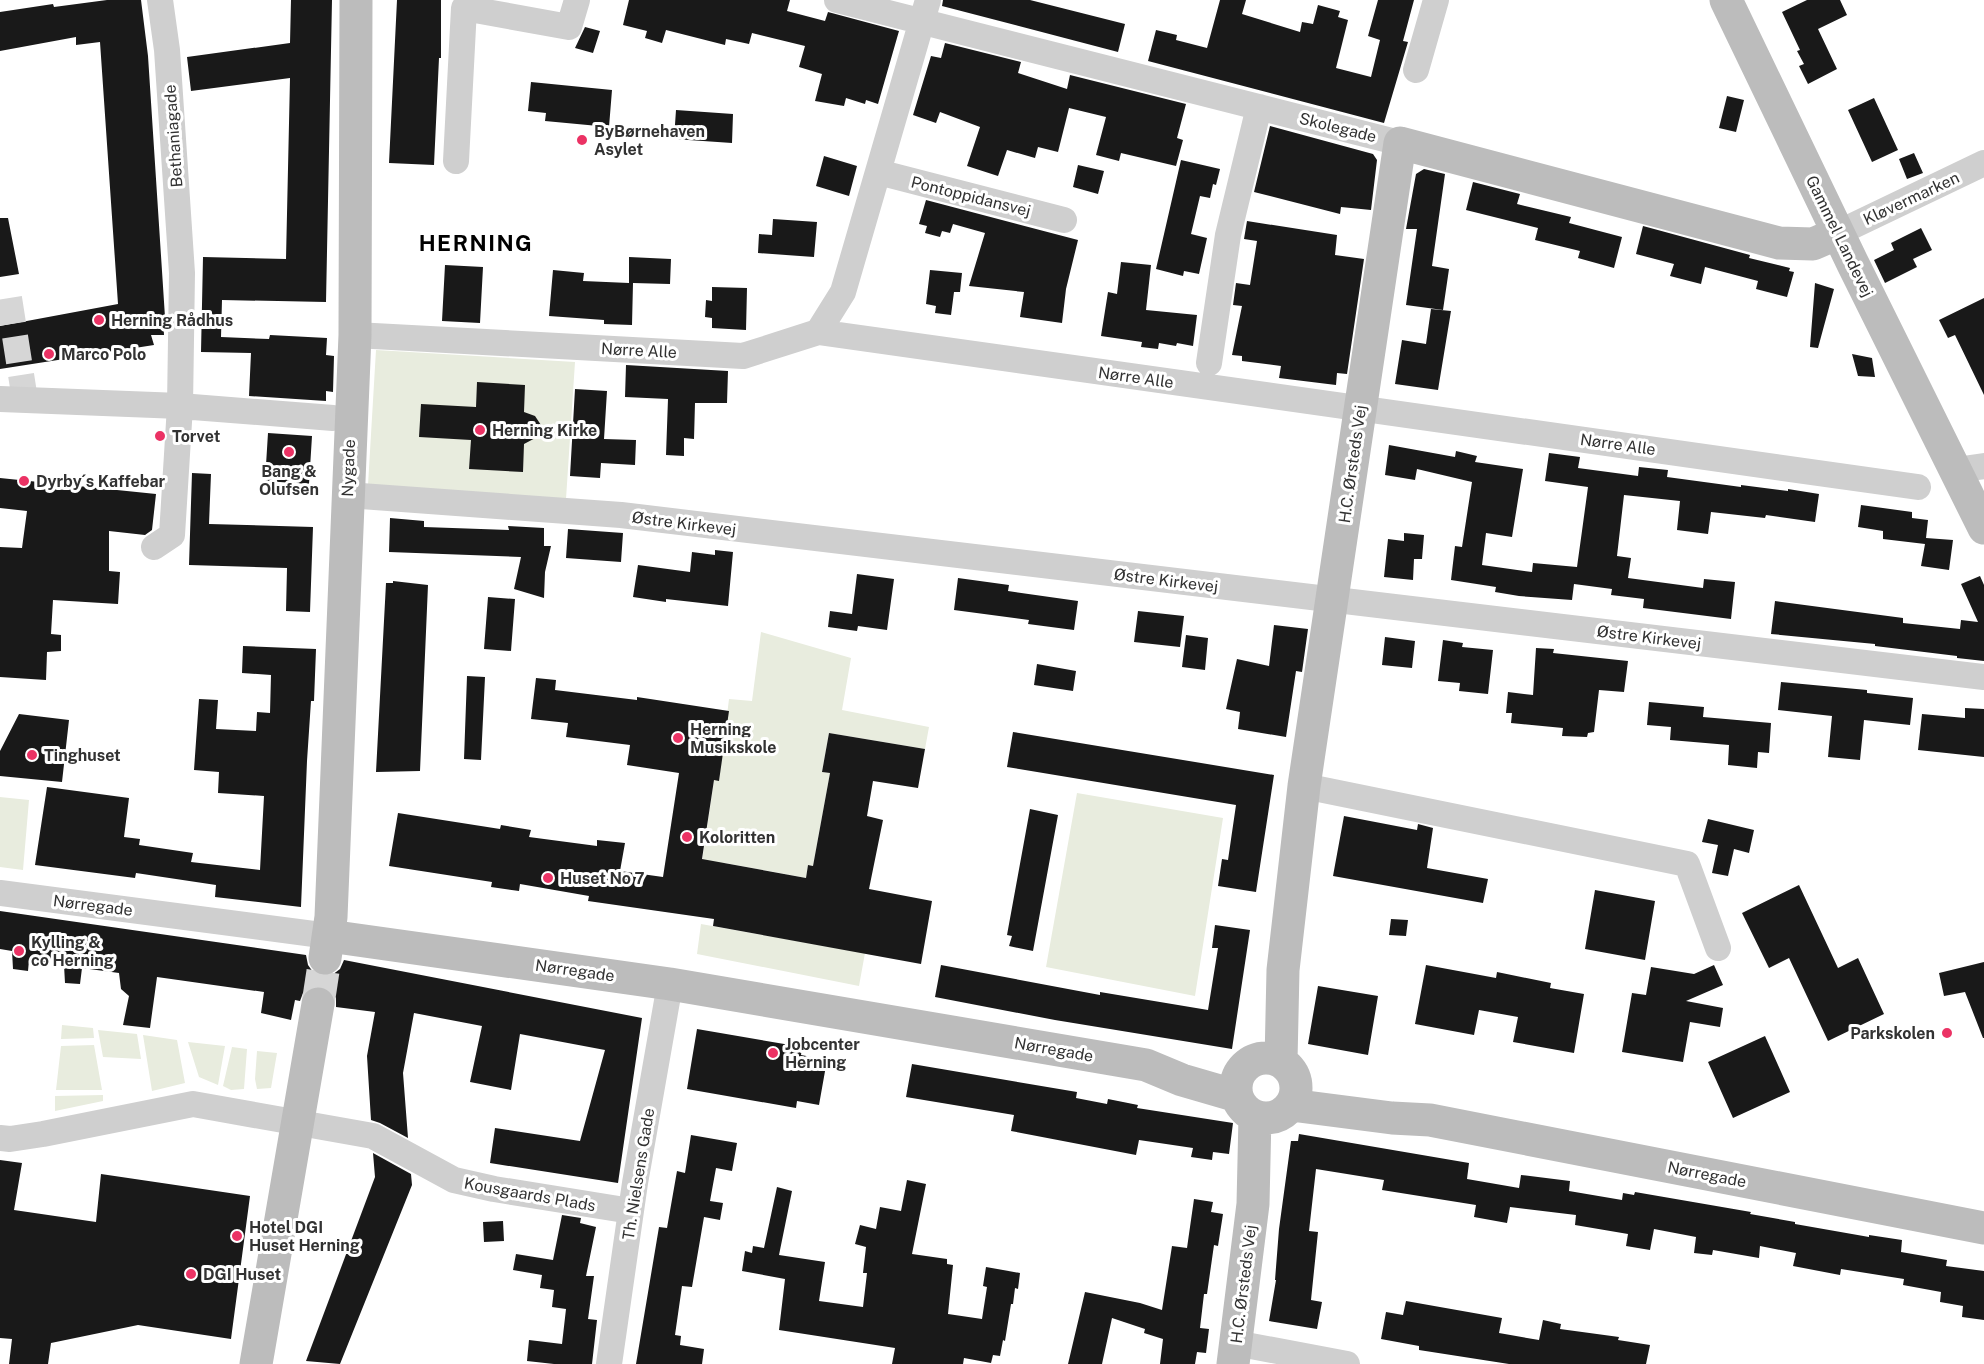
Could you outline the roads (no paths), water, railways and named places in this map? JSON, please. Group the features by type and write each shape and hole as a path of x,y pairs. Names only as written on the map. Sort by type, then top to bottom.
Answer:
{"street":[{"name":"Bethaniagade","path":"160,0 167,50 182,273 180,406"},
{"name":"Nygade","path":"327,947 355,335 356,0"},
{"path":"456,161 464,8 569,27 576,0"},
{"name":"Skolegade","path":"837,0 925,11 1259,107 1400,142 1779,243 1813,244 1838,232"},
{"path":"1416,70 1436,0"},
{"name":"Gammel Landevej","path":"1726,0 1838,232 1970,468 1984,528"},
{"path":"818,332 843,292 925,11"},
{"path":"1209,363 1228,235 1259,107"},
{"name":"H.C. Ørsteds Vej","path":"1234,1353 1304,786 1400,142"},
{"name":"Kløvermarken","path":"1838,232 1984,163"},
{"name":"Pontoppidansvej","path":"878,172 1064,220"},
{"name":"Nørre Alle","path":"355,335 743,356 818,332 1918,487"},
{"path":"0,399 180,406 333,417"},
{"path":"154,547 172,535 180,406"},
{"name":"Østre Kirkevej","path":"347,495 621,516 1984,677"},
{"path":"1304,786 1688,864 1718,948"},
{"name":"Nørregade","path":"0,893 327,947 670,984 1146,1065 1184,1064 1267,1088 1392,1118 1430,1120 1984,1228"},
{"name":"Th. Nielsens Gade","path":"609,1364 631,1211 670,984"},
{"path":"256,1364 318,1004"},
{"name":"Kousgaards Plads","path":"0,1138 10,1139 43,1134 193,1104 373,1136 454,1180 494,1189 631,1211"},
{"path":"1234,1353 1347,1364"}],"tunnel":[{"path":"9,298 25,400"},
{"path":"318,1004 325,958"}],"place":[{"name":"ByBørnehaven Asylet","path":"582,140"},
{"name":"Herning Rådhus","path":"99,320"},
{"name":"Marco Polo","path":"49,354"},
{"name":"Herning Kirke","path":"480,430"},
{"name":"Torvet","path":"160,436"},
{"name":"Bang & Olufsen","path":"289,452"},
{"name":"Dyrby´s Kaffebar","path":"24,481"},
{"name":"Herning Musikskole","path":"678,738"},
{"name":"Tinghuset","path":"32,755"},
{"name":"Koloritten","path":"687,837"},
{"name":"Huset No 7","path":"548,878"},
{"name":"Kylling & co Herning","path":"19,951"},
{"name":"Parkskolen","path":"1947,1033"},
{"name":"Jobcenter Herning","path":"773,1053"},
{"name":"Hotel DGI Huset Herning","path":"237,1236"},
{"name":"DGI Huset","path":"191,1274"}],"district":[{"name":"HERNING","path":"476,243"}]}
